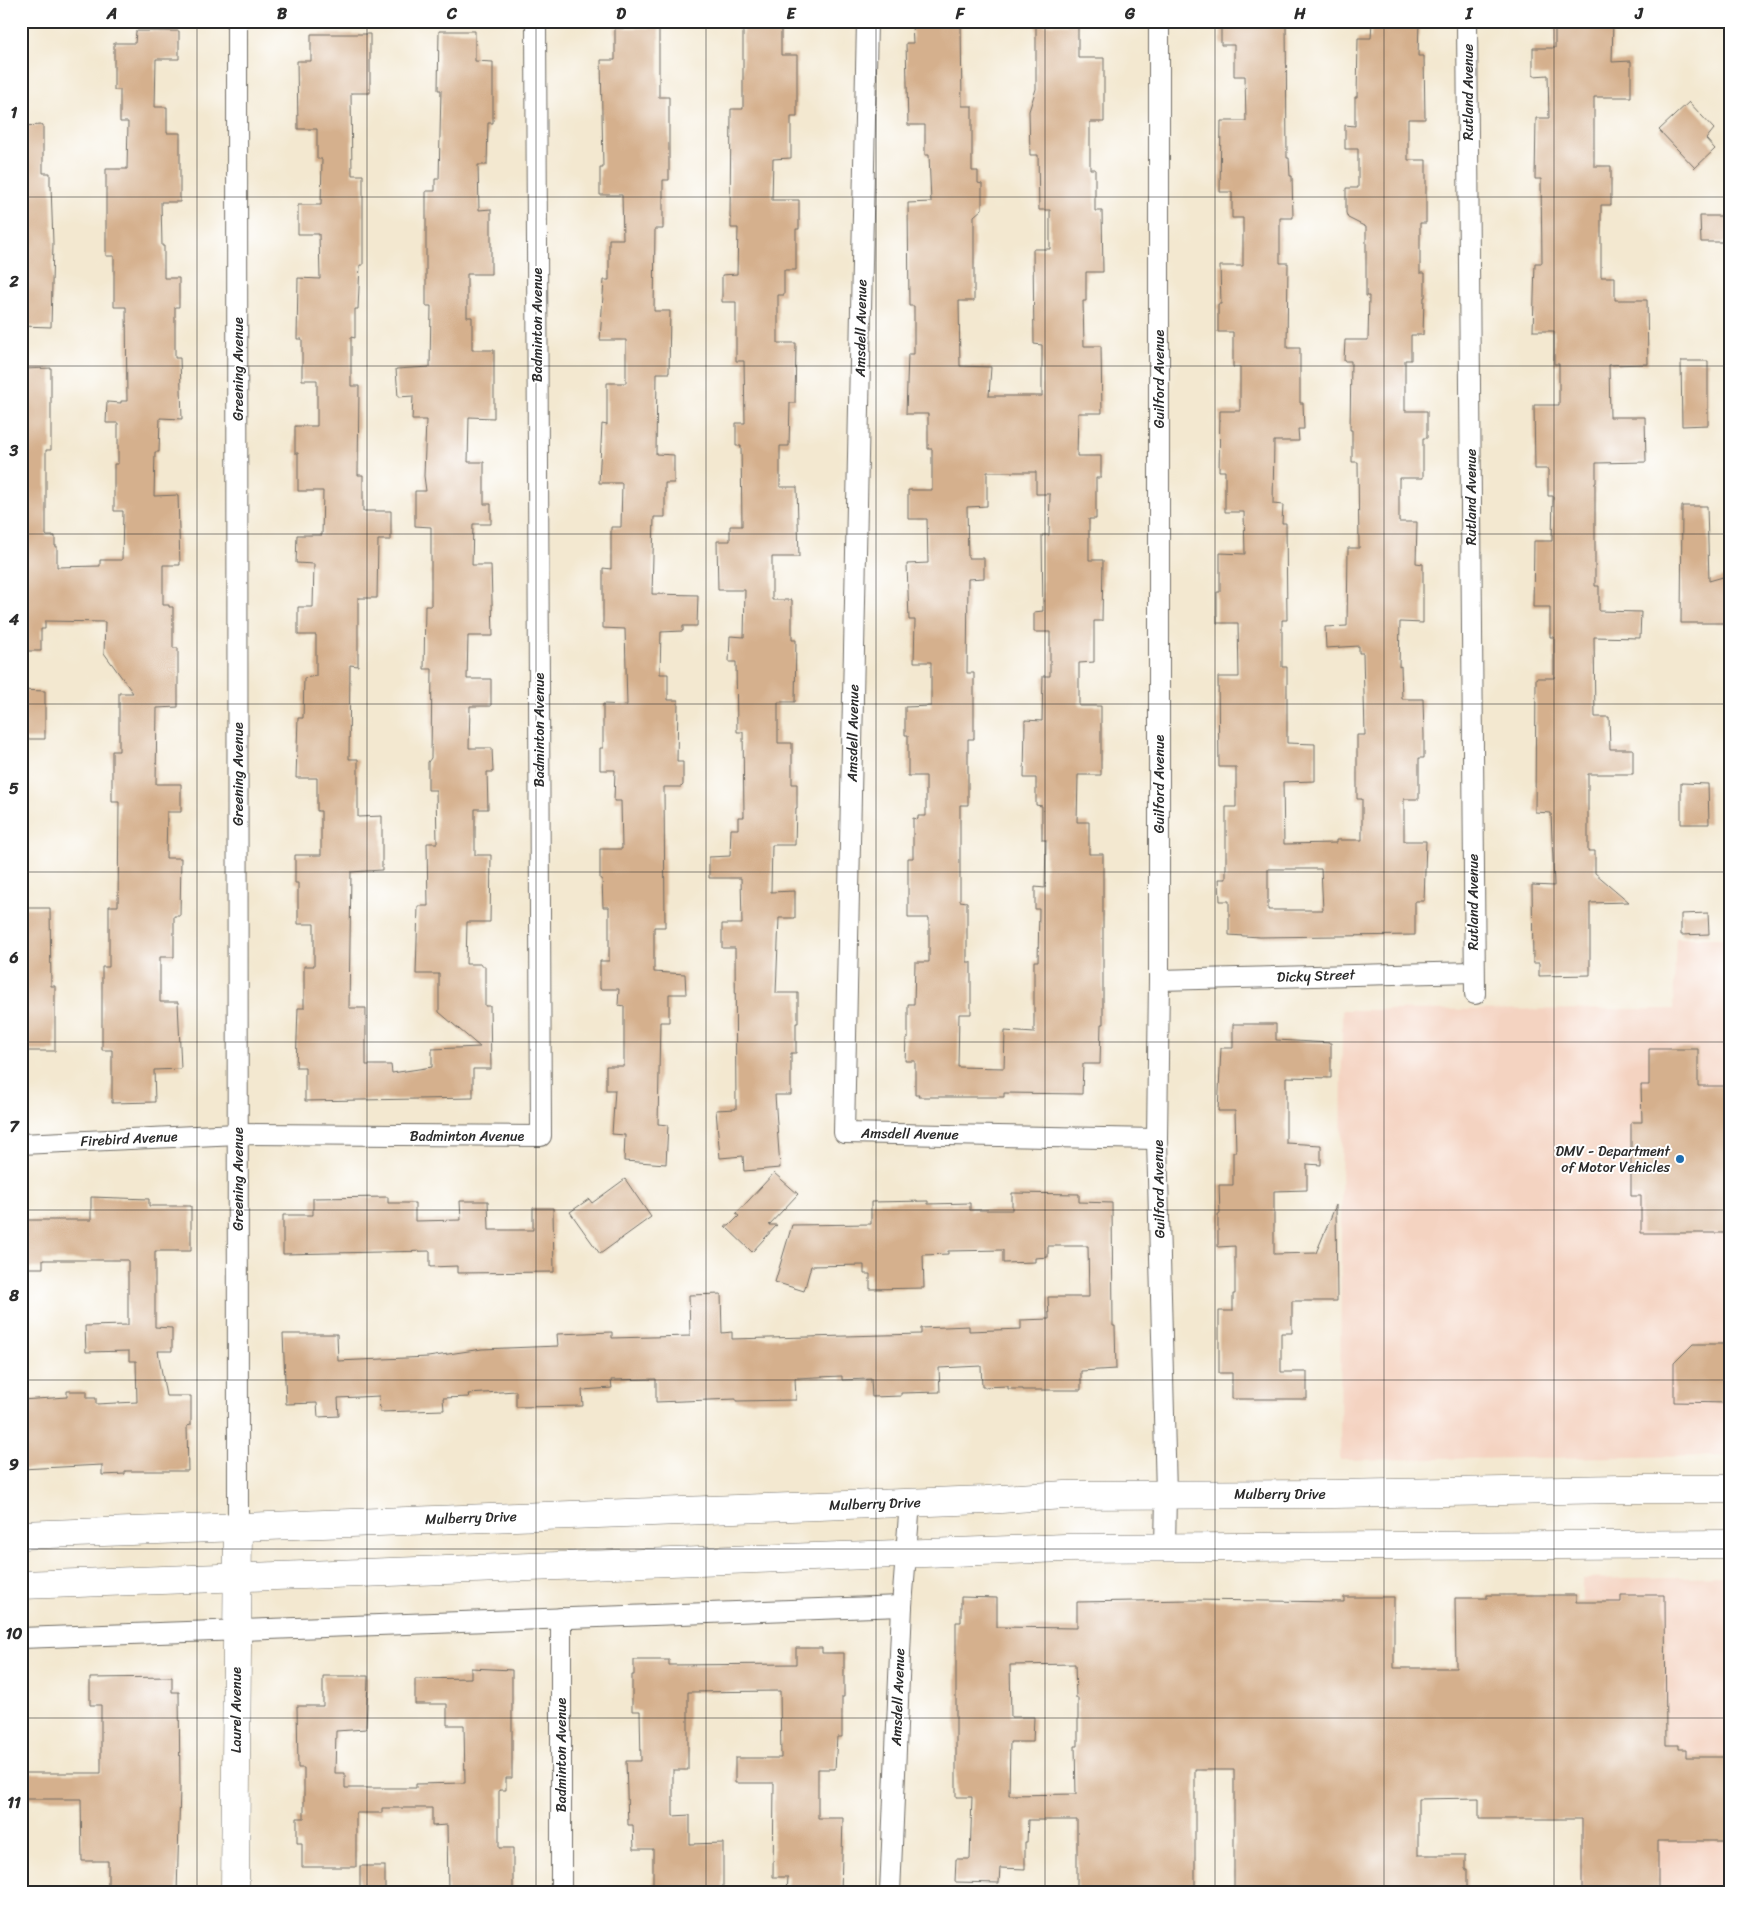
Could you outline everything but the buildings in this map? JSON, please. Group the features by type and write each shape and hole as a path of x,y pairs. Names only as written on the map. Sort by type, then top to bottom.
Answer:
{"main road":[{"name":"Mulberry Drive","path":"21,1534 1064,1495 1730,1489"},
{"name":"Laurel Avenue","path":"236,1893 238,1526"},
{"path":"21,1585 1065,1548 1730,1544"}],"street":[{"name":"Greening Avenue","path":"237,21 238,1526"},
{"name":"Badminton Avenue","path":"238,1134 541,1136 536,21"},
{"name":"Amsdell Avenue","path":"867,21 844,1132 1157,1139"},
{"name":"Guilford Avenue","path":"1159,21 1159,980 1157,1139 1166,1494 1165,1547"},
{"name":"Rutland Avenue","path":"1467,21 1474,994"},
{"name":"Dicky Street","path":"1159,980 1474,972"},
{"name":"Firebird Avenue","path":"21,1144 238,1134"},
{"name":"Amsdell Avenue","path":"890,1893 902,1606 910,1502"},
{"path":"21,1638 902,1606"},
{"name":"Badminton Avenue","path":"561,1618 561,1893"}],"shaded area":[{"path":"1676,938 1730,938 1730,1456 1340,1460 1342,1010 1673,1009"},
{"path":"1730,1576 1730,1893 1580,1893 1583,1579"}],"place":[{"name":"DMV - Department of Motor Vehicles","path":"1680,1159"}]}
